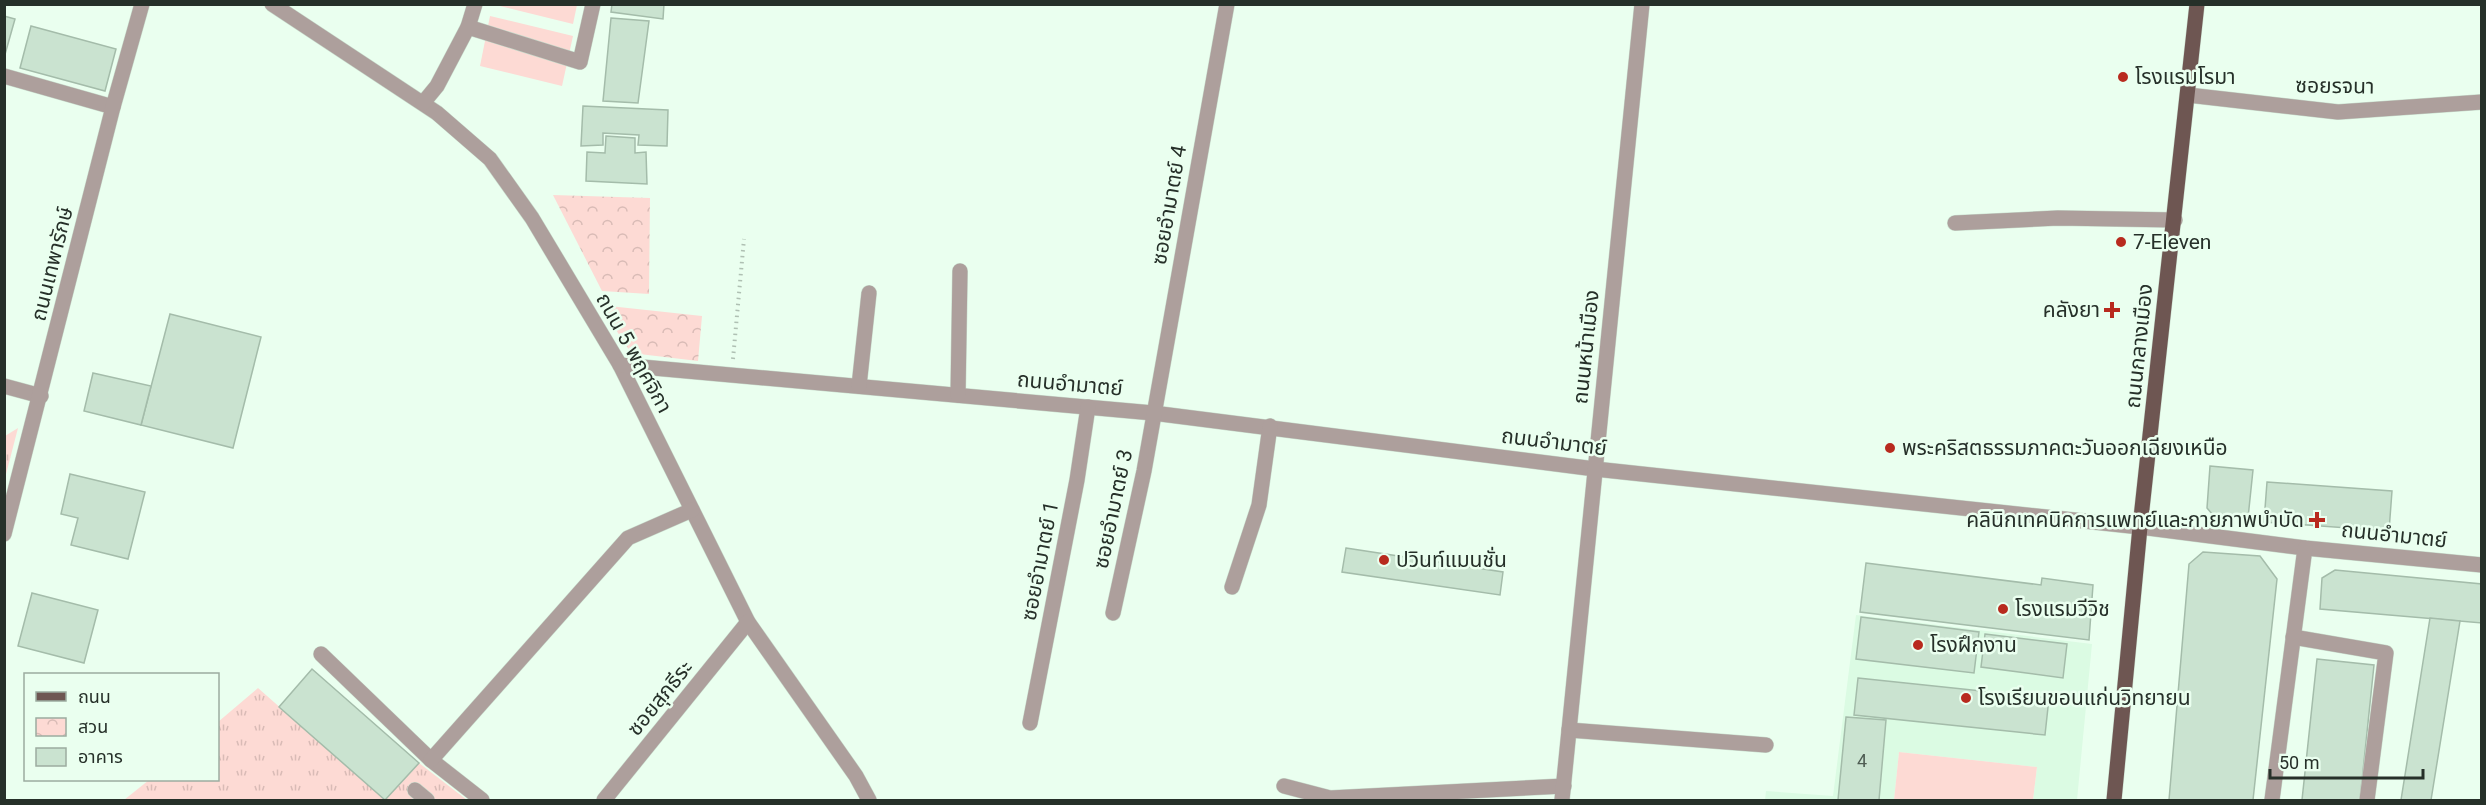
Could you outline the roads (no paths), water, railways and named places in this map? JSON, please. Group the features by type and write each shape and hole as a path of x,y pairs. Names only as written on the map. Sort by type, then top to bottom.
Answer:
{"main road":[{"name":"ถนนกลางเมือง","path":"2114,801 2140,527 2197,4"}],"street":[{"name":"ถนนเทพารักษ์","path":"4,534 113,108 142,4"},
{"name":"ถนน 5 พฤศจิกา","path":"272,4 437,113 490,159 532,218 620,365 748,622 856,776 869,801"},
{"path":"423,104 437,86 468,27 475,4"},
{"path":"468,27 580,62 593,4"},
{"name":"ซอยอำมาตย์ 4","path":"1153,413 1227,4"},
{"name":"ถนนหน้าเมือง","path":"1563,793 1642,4"},
{"path":"4,76 113,108"},
{"name":"ซอยรจนา","path":"2188,95 2338,112 2481,102"},
{"path":"1955,224 2058,218 2175,220"},
{"path":"958,395 960,271"},
{"path":"859,386 869,293"},
{"name":"ถนนอำมาตย์","path":"620,365 1153,413 1270,426 1595,469 2140,527 2305,548 2481,565"},
{"path":"4,386 41,396"},
{"name":"ซอยอำมาตย์ 1","path":"1030,723 1077,480 1088,407"},
{"name":"ซอยอำมาตย์ 3","path":"1113,613 1153,413"},
{"path":"1232,587 1259,505 1270,426"},
{"path":"431,760 628,538 692,510"},
{"path":"2272,801 2305,548"},
{"name":"ซอยสุภธีระ","path":"604,801 748,622"},
{"path":"2293,637 2386,653 2367,801"},
{"path":"321,654 431,760 482,801"},
{"path":"1569,730 1766,746"},
{"path":"1284,786 1330,798 1563,793"},
{"path":"415,790 427,801"}],"place":[{"name":"โรงแรมโรมา","path":"2123,77"},
{"name":"7-Eleven","path":"2121,242"},
{"name":"คลังยา","path":"2112,310"},
{"name":"พระคริสตธรรมภาคตะวันออกเฉียงเหนือ","path":"1890,448"},
{"name":"คลินิกเทคนิคการแพทย์และกายภาพบำบัด","path":"2317,520"},
{"name":"ปวินท์แมนชั่น","path":"1384,560"},
{"name":"โรงแรมวีวิช","path":"2003,609"},
{"name":"โรงฝึกงาน","path":"1918,645"},
{"name":"โรงเรียนขอนแก่นวิทยายน","path":"1966,698"}]}
